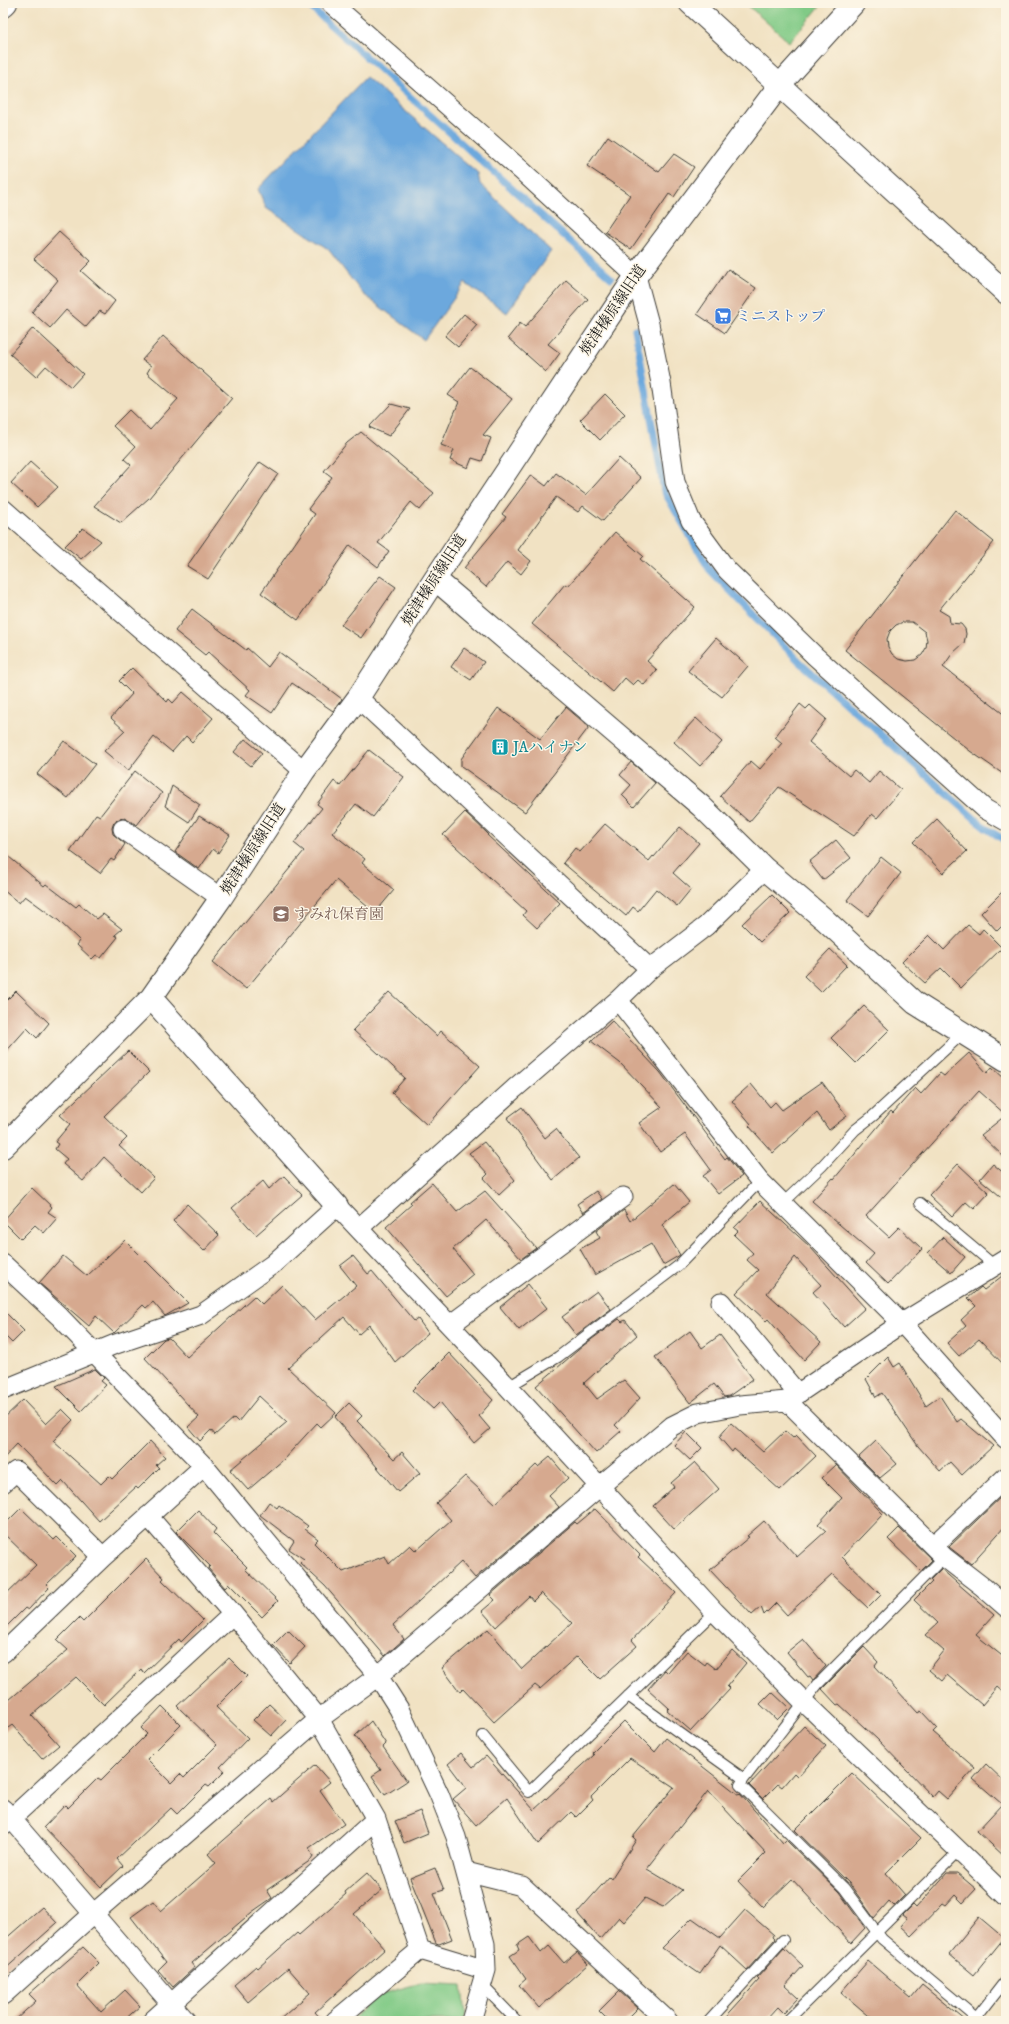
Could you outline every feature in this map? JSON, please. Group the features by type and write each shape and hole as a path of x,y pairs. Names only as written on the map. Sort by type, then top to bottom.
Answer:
{"street":[{"path":"3,6 6,3"},
{"path":"331,3 521,170 636,276 649,324 661,383 675,482 691,522 727,570 815,656 985,808 1006,821"},
{"path":"690,3 1006,293"},
{"name":"焼津榛原線旧道","path":"3,1147 151,998 221,898 304,771 358,698 636,276 779,86 854,3"},
{"path":"4,514 304,771"},
{"path":"435,579 701,806 765,869 824,919 915,1003 1006,1060"},
{"path":"358,698 650,969"},
{"path":"123,829 221,898"},
{"path":"358,1228 514,1089 618,1000 650,969 706,926 765,869"},
{"path":"151,998 337,1206 508,1387 715,1612 803,1701 1006,1896"},
{"path":"618,1000 760,1181 902,1324 1006,1439"},
{"path":"450,1325 623,1197"},
{"path":"3,1390 96,1353 202,1315 273,1264 337,1206"},
{"path":"3,1995 92,1914 319,1719 378,1676 672,1426 698,1413 792,1397 902,1324 1000,1262"},
{"path":"3,1264 96,1353 204,1466 378,1676 399,1709 439,1794 456,1837 485,1944 484,1978 471,2021"},
{"path":"722,1302 792,1397 939,1552 1006,1606"},
{"path":"3,1653 103,1557 204,1466"},
{"path":"3,1483 16,1471 103,1557"},
{"path":"939,1552 1006,1477"},
{"path":"148,1516 233,1614 319,1719 376,1819 420,1950 484,1978"},
{"path":"186,2021 6,1818 233,1614"},
{"path":"152,2021 376,1819"},
{"path":"466,1872 522,1886 668,2021"},
{"path":"335,2021 420,1950"}],"lane":[{"path":"783,1203 822,1166 854,1130 874,1116 963,1033"},
{"path":"508,1387 558,1357 678,1266 760,1181"},
{"path":"920,1203 1000,1262"},
{"path":"939,1552 803,1701 740,1785 844,1888 882,1939 976,2020 1006,1980"},
{"path":"483,1736 528,1792 715,1612"},
{"path":"628,1696 744,1779"},
{"path":"787,2021 878,1933 959,1850"},
{"path":"708,2021 783,1940"},
{"path":"484,1978 517,2021"}],"green space":[{"path":"745,3 823,3 789,42"},
{"path":"421,1983 462,1985 465,2017 462,2021 350,2021 377,1995"}],"water":[{"path":"366,77 478,174 480,184 551,251 507,313 465,283 424,340 363,294 328,249 266,208 258,189"}],"building":[{"path":"608,136 659,172 674,154 694,167 674,197 669,194 631,249 605,232 630,195 587,166"},
{"path":"59,232 91,261 81,271 115,301 105,314 100,311 86,327 66,310 50,328 32,312 58,280 34,259"},
{"path":"728,269 756,288 725,333 697,314"},
{"path":"566,280 588,299 548,344 560,353 546,372 508,338 520,323 525,327"},
{"path":"464,314 477,325 458,347 445,336"},
{"path":"33,328 83,374 71,387 46,366 36,377 10,354"},
{"path":"163,336 232,398 149,498 121,523 94,506 131,465 124,459 135,447 113,426 129,410 150,430 178,399 147,373 151,366 142,360"},
{"path":"470,367 512,399 483,435 491,438 482,461 472,458 468,468 450,460 454,450 441,445 459,402 448,395"},
{"path":"605,394 625,414 600,440 580,420"},
{"path":"391,404 410,409 389,436 369,427"},
{"path":"361,432 434,493 420,510 411,502 378,543 389,551 378,567 350,545 298,620 261,593 315,514 308,509 332,477 324,471 347,443"},
{"path":"619,458 641,478 603,521 583,506 578,512 556,497 518,550 531,561 521,574 507,562 486,587 464,568 506,517 502,514 531,475 546,486 556,473 586,495"},
{"path":"30,462 58,487 37,507 11,483"},
{"path":"260,462 278,474 208,579 187,566"},
{"path":"955,510 994,542 939,610 949,616 950,623 961,624 965,629 966,634 964,643 952,654 943,667 1006,716 1006,776 970,751 845,650","holes":["903,622 912,622 925,632 927,640 926,648 922,655 915,660 907,661 898,659 892,654 888,647 887,639 890,631 896,625"]},
{"path":"83,528 101,541 81,559 65,546"},
{"path":"615,532 643,556 640,559 695,607 647,661 657,670 644,685 638,680 633,685 625,678 613,692 532,624 565,584 568,586"},
{"path":"380,576 396,587 361,638 341,625"},
{"path":"192,609 246,650 247,648 268,667 279,652 342,699 333,711 292,683 272,713 246,695 250,690 208,652 205,655 175,631"},
{"path":"716,638 748,666 722,697 688,671"},
{"path":"464,648 484,662 471,680 451,667"},
{"path":"132,668 167,702 169,699 173,703 183,692 213,718 192,742 186,736 172,752 154,737 128,771 104,751 125,731 111,718 132,694 119,681"},
{"path":"800,704 806,709 810,705 826,719 809,742 849,776 854,770 869,783 879,771 901,790 877,818 872,814 854,836 779,787 749,822 720,796 751,761 760,769 782,743 775,737"},
{"name":"JAハイナン","path":"566,707 589,727 525,812 461,766 461,759 498,708 540,739"},
{"path":"696,718 722,742 700,766 674,742"},
{"path":"245,739 262,753 251,766 234,752"},
{"path":"64,741 95,764 68,798 37,774"},
{"path":"369,750 404,777 373,817 356,804 332,833 365,859 362,863 394,890 375,913 336,880 246,989 213,962 304,851 294,843 322,808 317,804 334,781 340,786"},
{"path":"631,762 655,783 634,807 622,795 631,785 620,775"},
{"path":"135,771 162,793 137,825 124,818 114,822 112,828 113,834 125,844 114,861 111,859 100,873 70,851 96,814 100,816"},
{"path":"172,786 200,805 189,822 165,806"},
{"path":"465,812 488,834 487,835 560,903 537,928 523,915 526,911 443,835"},
{"path":"199,816 230,835 218,853 213,849 199,869 175,852"},
{"path":"937,819 967,851 943,873 913,842"},
{"path":"605,824 649,861 680,827 699,843 673,873 691,889 677,906 656,889 638,911 633,907 626,916 563,863 575,848 580,852"},
{"path":"836,840 851,858 823,880 809,862"},
{"path":"3,852 44,886 46,884 76,907 79,904 97,919 103,914 122,929 115,935 118,937 101,958 96,955 92,959 77,945 80,941 58,920 25,896 19,903 3,890"},
{"path":"881,857 901,873 868,916 847,900"},
{"path":"1006,888 1006,922 997,931 981,913"},
{"path":"772,895 790,913 760,942 742,924"},
{"path":"968,925 979,934 983,929 1002,948 961,988 941,968 925,983 902,962 929,935 944,950"},
{"path":"830,949 847,965 821,992 804,976"},
{"path":"16,991 49,1023 37,1038 27,1028 3,1055 3,1004"},
{"path":"389,992 437,1036 441,1031 480,1066 427,1125 392,1093 405,1078 353,1030"},
{"path":"864,1006 889,1030 856,1063 831,1038"},
{"path":"612,1021 660,1072 725,1159 727,1157 742,1176 718,1194 703,1176 711,1170 685,1134 660,1152 639,1123 662,1107 620,1063 591,1041"},
{"path":"128,1051 149,1072 104,1116 127,1138 119,1146 154,1178 141,1192 104,1157 83,1181 63,1164 67,1159 55,1149 58,1144 55,1142 70,1124 60,1115"},
{"path":"969,1053 987,1073 992,1067 1006,1080 1006,1115 979,1091 866,1216 889,1237 899,1227 922,1249 888,1284 866,1263 874,1254 812,1201 833,1178 834,1179 891,1111 893,1113 915,1088 921,1094 940,1073 944,1076"},
{"path":"822,1082 847,1116 829,1130 817,1113 773,1153 749,1126 751,1124 732,1101 751,1084 770,1107 775,1102 782,1110"},
{"path":"522,1107 545,1138 556,1129 579,1158 553,1180 507,1118"},
{"path":"1006,1115 1006,1159 981,1135"},
{"path":"484,1142 515,1180 499,1195 484,1178 488,1174 469,1153"},
{"path":"958,1164 989,1193 974,1209 966,1202 952,1217 929,1195"},
{"path":"993,1164 1006,1175 1006,1201 980,1179"},
{"path":"284,1176 302,1195 256,1235 232,1208 263,1181 269,1189"},
{"path":"432,1183 457,1212 485,1191 536,1248 521,1259 486,1220 453,1249 473,1274 446,1296 386,1227 412,1204 410,1202"},
{"path":"674,1184 689,1202 662,1225 680,1255 663,1265 651,1244 595,1275 580,1249 600,1238 596,1231 624,1210 630,1221"},
{"path":"32,1188 52,1207 48,1212 57,1218 44,1233 35,1225 21,1239 3,1221"},
{"path":"596,1191 602,1199 583,1213 577,1204"},
{"path":"760,1201 810,1247 865,1308 844,1327 813,1292 821,1285 795,1257 767,1293 821,1342 804,1360 768,1319 766,1321 736,1293 758,1270 747,1260 753,1253 734,1235 738,1231 734,1228"},
{"path":"187,1204 219,1235 204,1251 173,1221"},
{"path":"943,1237 965,1257 951,1273 928,1253"},
{"path":"125,1240 188,1303 165,1316 153,1302 146,1308 143,1305 114,1333 96,1316 89,1326 39,1283 63,1256 87,1276"},
{"path":"353,1256 368,1274 372,1271 414,1321 418,1319 428,1333 395,1362 369,1325 359,1334 344,1317 288,1368 336,1413 321,1427 317,1423 283,1460 248,1490 230,1470 287,1422 259,1396 238,1422 234,1418 215,1435 211,1430 200,1441 188,1427 199,1417 145,1358 164,1339 169,1338 187,1357 254,1296 262,1304 282,1285 315,1320 356,1286 340,1266"},
{"path":"1006,1273 1006,1367 979,1339 959,1356 947,1343 966,1326 961,1320 976,1306 968,1298 981,1287 984,1290"},
{"path":"528,1284 547,1308 519,1330 500,1307"},
{"path":"597,1291 611,1309 576,1335 562,1317"},
{"path":"3,1310 24,1331 12,1343 3,1334"},
{"path":"619,1319 622,1322 625,1320 637,1335 584,1383 597,1399 624,1380 640,1398 615,1425 621,1431 596,1453 536,1386 584,1345"},
{"path":"690,1331 702,1348 720,1335 753,1379 729,1396 724,1397 714,1384 690,1403 655,1357"},
{"path":"449,1353 493,1400 479,1416 490,1429 474,1443 440,1402 433,1409 412,1390"},
{"path":"888,1357 894,1367 900,1363 926,1406 940,1396 957,1422 961,1419 993,1446 962,1475 950,1462 940,1471 918,1446 882,1393 876,1397 866,1379"},
{"path":"95,1369 104,1378 101,1381 106,1385 81,1411 56,1386"},
{"path":"23,1400 46,1424 62,1409 73,1420 53,1441 101,1484 109,1476 112,1479 150,1441 165,1457 156,1465 159,1468 138,1489 136,1487 99,1521 63,1481 58,1486 17,1444 3,1459 3,1419"},
{"path":"349,1403 362,1416 357,1421 394,1459 402,1452 420,1473 398,1492 335,1417"},
{"path":"731,1423 763,1452 785,1431 793,1438 796,1435 816,1456 780,1490 734,1449 732,1452 719,1437"},
{"path":"686,1432 702,1448 690,1460 674,1445"},
{"path":"876,1441 897,1464 880,1478 859,1457"},
{"path":"550,1457 568,1478 549,1496 559,1507 475,1578 461,1562 393,1625 404,1639 385,1656 325,1586 300,1563 304,1559 289,1549 294,1541 260,1515 269,1502 277,1508 279,1505 308,1526 305,1529 318,1539 314,1543 343,1572 385,1556 389,1564 410,1545 416,1551 451,1520 436,1503 465,1476 495,1504 536,1465 538,1467"},
{"path":"695,1462 719,1489 674,1529 653,1506 674,1487 671,1483"},
{"path":"836,1465 883,1514 842,1557 881,1595 868,1608 832,1574 787,1615 776,1603 764,1615 761,1607 752,1615 710,1570 749,1537 747,1536 764,1521 797,1557 826,1531 818,1524 842,1498 822,1478"},
{"path":"1006,1492 1006,1525 971,1564 949,1547"},
{"path":"21,1508 54,1540 57,1537 76,1556 46,1585 49,1588 28,1610 25,1608 3,1630 3,1597 36,1565 3,1533 3,1526"},
{"path":"595,1509 640,1555 638,1557 676,1593 632,1640 637,1646 600,1679 577,1656 540,1689 535,1685 494,1722 463,1689 460,1692 442,1668 488,1629 522,1669 572,1623 541,1593 533,1601 529,1596 496,1627 482,1611 495,1600 490,1595 575,1522 577,1524"},
{"path":"198,1510 216,1529 213,1533 247,1567 245,1569 278,1601 262,1617 229,1584 225,1588 208,1568 210,1566 176,1532"},
{"path":"899,1528 932,1560 921,1571 888,1539"},
{"path":"146,1559 164,1578 162,1580 203,1620 181,1642 179,1639 144,1673 141,1669 104,1705 76,1677 32,1715 59,1745 42,1759 12,1725 3,1732 3,1705 68,1650 57,1640 79,1618 83,1622"},
{"path":"941,1569 994,1615 976,1635 1006,1659 1006,1695 997,1687 982,1705 947,1675 942,1681 929,1670 944,1651 925,1635 938,1623 914,1600 932,1582 930,1580"},
{"path":"288,1630 305,1647 290,1663 273,1645"},
{"path":"803,1639 826,1666 813,1680 810,1676 808,1677 787,1652"},
{"path":"864,1647 878,1662 875,1666 918,1713 921,1711 937,1728 933,1732 975,1768 947,1799 938,1791 933,1797 877,1739 839,1704 837,1705 822,1689"},
{"path":"732,1650 746,1663 727,1686 730,1689 691,1731 667,1710 669,1708 648,1689 665,1670 668,1673 687,1651 705,1665 707,1662 716,1669"},
{"path":"229,1658 247,1676 216,1707 248,1738 220,1767 225,1771 209,1787 206,1785 177,1814 171,1808 117,1859 123,1866 101,1887 44,1827 65,1805 68,1808 98,1778 101,1780 147,1734 141,1728 162,1706 181,1725 147,1759 171,1783 180,1774 184,1778 217,1745 177,1706"},
{"path":"772,1692 789,1708 777,1720 760,1704"},
{"path":"269,1704 286,1720 271,1736 253,1720"},
{"path":"371,1721 386,1744 383,1747 407,1781 385,1795 372,1776 381,1770 355,1736"},
{"path":"624,1721 655,1752 666,1738 739,1795 740,1794 783,1843 786,1840 839,1892 865,1928 851,1943 792,1879 763,1907 738,1881 766,1853 708,1791 647,1869 682,1890 663,1907 645,1898 624,1922 619,1917 600,1939 577,1913 609,1877 611,1879 636,1840 633,1837 674,1787 630,1758 591,1797 593,1800 576,1817 571,1812 538,1844 507,1798 476,1825 453,1799 466,1788 448,1764 461,1753 473,1767 486,1756 534,1810 594,1755 592,1753"},
{"path":"804,1726 826,1746 798,1777 794,1773 782,1787 778,1784 763,1799 749,1785"},
{"path":"986,1764 1006,1783 1006,1858 977,1831 1002,1804 973,1779"},
{"path":"315,1765 330,1782 320,1790 344,1824 309,1848 313,1857 311,1860 267,1890 272,1898 252,1912 192,1963 195,1967 173,1987 158,1970 166,1962 131,1917 153,1901 161,1911 216,1863 208,1854 271,1799 273,1802"},
{"path":"852,1773 921,1838 886,1873 905,1895 894,1906 889,1901 874,1918 849,1883 795,1830"},
{"path":"420,1811 428,1833 404,1843 395,1821"},
{"path":"435,1868 444,1890 434,1893 452,1939 439,1944 436,1943 410,1878"},
{"path":"367,1873 382,1890 354,1914 385,1949 315,2012 323,2021 278,2021 310,1993 288,1968 248,2002 234,1985 256,1966 258,1968 297,1933 299,1935 346,1894 345,1892"},
{"path":"947,1873 957,1873 976,1889 963,1903 955,1895 946,1905 943,1903 911,1936 900,1926 907,1918 903,1915 913,1905 916,1908"},
{"path":"42,1907 57,1923 3,1971 3,1941"},
{"path":"745,1910 774,1935 773,1937 775,1939 747,1970 720,1945 700,1974 662,1948 692,1918 720,1938"},
{"path":"979,1917 1004,1938 974,1975 949,1954"},
{"path":"529,1937 541,1953 549,1946 564,1963 577,1952 588,1964 539,2008 519,1985 526,1979 510,1956 519,1950 517,1945"},
{"path":"83,1947 99,1963 77,1985 101,2012 125,1990 140,2006 123,2021 14,2021 36,2001 29,1994"},
{"path":"784,1948 803,1966 785,1986 798,1998 784,2013 778,2007 765,2021 722,2021 759,1980 757,1978"},
{"path":"868,1961 911,1998 922,1985 966,2021 875,2021 841,1992"},
{"path":"619,1991 638,2008 625,2021 609,2021 599,2011"}],"waterway":[{"path":"306,3 611,278"},
{"path":"635,329 664,491 709,569 800,662 984,827 1006,841"}],"place":[{"name":"ミニストップ","path":"723,316"},
{"name":"JAハイナン","path":"500,747"},
{"name":"すみれ保育園","path":"281,914"}]}
